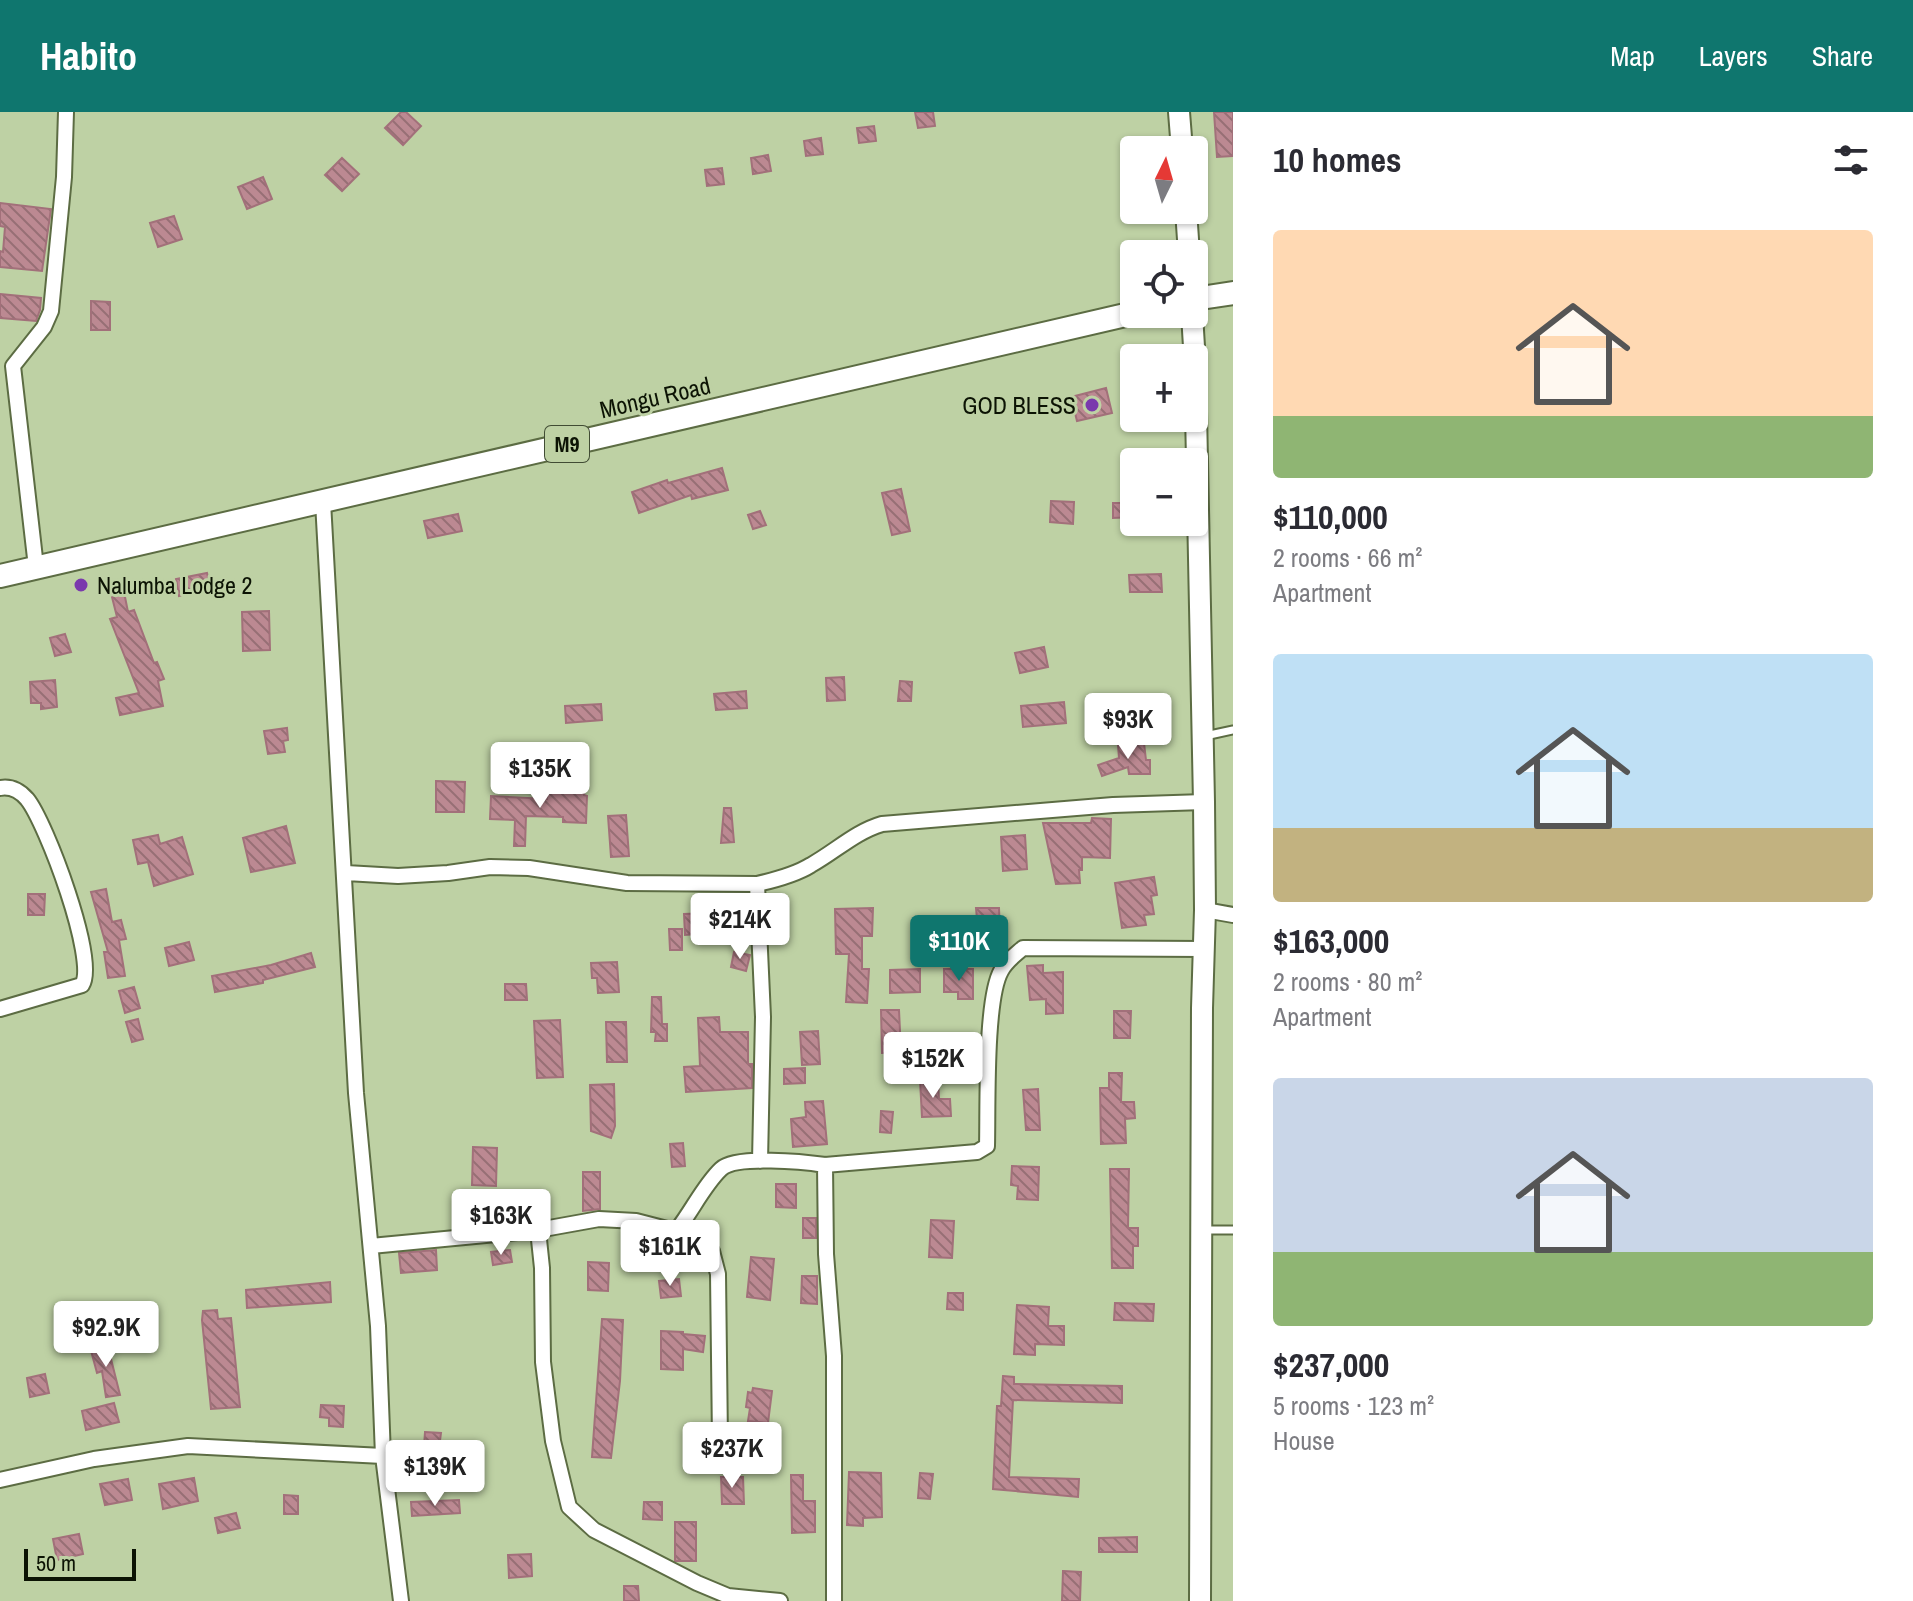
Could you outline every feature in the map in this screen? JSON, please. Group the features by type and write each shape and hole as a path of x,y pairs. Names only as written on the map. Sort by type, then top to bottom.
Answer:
{"main road":[{"path":"1179,112 1181,136"},
{"path":"1208,297 1233,293"},
{"name":"Mongu Road","path":"0,576 1120,316"},
{"path":"1193,328 1205,910 1197,1597"}],"street":[{"path":"36,567 7,370 44,327 51,311 64,177 66,112"},
{"path":"323,502 356,1093 378,1326 383,1456 401,1601"},
{"path":"0,788 15,789 26,797 43,824 76,922 86,967 82,985 0,1009"},
{"path":"346,873 398,876 490,867 529,868 627,883 757,884 808,867 855,834 882,824 1113,805 1204,802"},
{"path":"757,884 763,1017 760,1161"},
{"path":"1205,910 1233,915"},
{"path":"677,1230 722,1168 729,1163 760,1161 825,1165 977,1152 987,1146 993,998 1001,971 1023,948 1205,949"},
{"path":"825,1165 826,1254 834,1356 834,1601"},
{"path":"371,1246 538,1230 599,1219 636,1221 698,1237 712,1251 718,1274 720,1441"},
{"path":"538,1230 542,1268 543,1362 553,1441 569,1507 594,1530 705,1586 728,1596 780,1601"},
{"path":"0,1480 94,1459 188,1446 383,1456"}],"lane":[{"path":"1202,736 1233,730"},
{"path":"1202,1230 1233,1230"}],"building":[{"path":"401,112 406,112 421,126 403,145 385,128"},
{"path":"915,112 933,112 935,126 918,128"},
{"path":"1214,112 1233,112 1233,156 1217,157"},
{"path":"874,126 876,141 859,143 857,128"},
{"path":"821,138 823,154 806,156 804,141"},
{"path":"768,155 771,171 753,174 751,158"},
{"path":"342,158 359,174 342,191 325,175"},
{"path":"722,168 724,184 707,186 705,170"},
{"path":"263,177 272,199 247,209 238,187"},
{"path":"0,203 51,209 42,271 0,267 5,227 0,226"},
{"path":"174,216 182,239 158,247 150,223"},
{"path":"0,294 41,298 36,321 0,318"},
{"path":"91,301 110,302 110,330 91,330"},
{"path":"1106,388 1112,413 1077,421 1071,397"},
{"path":"722,468 728,490 692,499 691,495 639,513 632,492 667,480 668,483"},
{"path":"901,489 910,531 892,535 882,493"},
{"path":"1051,501 1074,502 1073,524 1050,522"},
{"path":"1113,503 1120,503 1120,518 1113,518"},
{"path":"760,511 766,525 753,529 748,515"},
{"path":"458,514 462,531 428,538 424,521"},
{"path":"207,573 211,589 179,596 176,579"},
{"path":"1161,574 1162,592 1130,592 1129,575"},
{"path":"123,587 128,612 134,610 154,663 157,662 164,679 158,681 163,706 120,715 116,698 139,693 110,619 117,617 110,589"},
{"path":"269,611 270,650 243,651 242,612"},
{"path":"65,634 71,652 55,656 50,638"},
{"path":"1044,647 1048,667 1020,673 1015,653"},
{"path":"844,677 845,700 827,701 826,678"},
{"path":"55,680 57,707 41,709 41,703 31,703 30,682"},
{"path":"900,681 912,682 911,701 898,701"},
{"path":"746,691 747,708 716,710 714,694"},
{"path":"1064,702 1066,723 1023,727 1021,706"},
{"path":"601,704 602,720 566,723 565,706"},
{"path":"287,728 288,740 283,741 285,752 268,754 264,731"},
{"path":"1144,743 1146,760 1150,760 1150,774 1129,774 1128,767 1102,776 1098,765 1119,758 1118,745"},
{"path":"436,781 465,782 464,812 436,812"},
{"path":"566,788 584,789 587,796 586,823 563,822 563,817 526,816 525,846 514,846 515,820 490,819 491,796 547,799 547,792 566,793"},
{"path":"724,808 731,808 734,842 721,843"},
{"path":"626,815 629,856 611,857 608,816"},
{"path":"1092,818 1111,819 1110,858 1082,857 1080,883 1056,884 1043,823 1091,823"},
{"path":"286,826 295,863 251,872 243,838"},
{"path":"158,835 160,844 182,837 193,874 154,886 148,862 138,864 133,840"},
{"path":"1025,835 1027,869 1003,871 1001,837"},
{"path":"1154,877 1157,895 1151,896 1154,914 1144,915 1146,925 1122,928 1115,883"},
{"path":"106,889 112,922 121,920 126,939 119,940 125,976 108,978 104,952 108,952 91,892"},
{"path":"28,894 45,894 44,915 28,915"},
{"path":"873,908 872,936 862,936 862,969 869,969 867,1003 846,1002 849,954 836,954 835,909"},
{"path":"976,908 999,908 1000,935 947,932 947,920 977,919"},
{"path":"710,913 711,933 685,935 684,914"},
{"path":"669,929 682,929 682,950 670,950"},
{"path":"189,942 194,960 169,966 165,948"},
{"path":"734,952 750,955 746,971 731,967"},
{"path":"311,953 315,967 263,980 263,983 215,992 212,976 271,965"},
{"path":"617,962 619,992 598,993 597,978 592,978 591,963"},
{"path":"1043,965 1043,973 1063,972 1063,1013 1046,1014 1046,999 1030,1000 1027,966"},
{"path":"920,969 920,992 890,993 890,970"},
{"path":"944,969 973,969 973,999 958,999 958,992 944,992"},
{"path":"505,984 526,984 527,1000 505,1000"},
{"path":"134,987 140,1008 125,1013 119,991"},
{"path":"652,997 661,997 662,1024 667,1024 667,1041 655,1041 656,1032 651,1032"},
{"path":"881,1010 899,1010 901,1052 882,1053"},
{"path":"1114,1011 1131,1011 1130,1038 1114,1038"},
{"path":"719,1017 720,1032 748,1032 752,1088 686,1092 684,1067 700,1066 698,1018"},
{"path":"138,1019 143,1039 132,1042 126,1022"},
{"path":"560,1020 563,1077 537,1078 534,1021"},
{"path":"606,1022 626,1022 627,1062 607,1062"},
{"path":"818,1031 820,1064 802,1065 800,1032"},
{"path":"805,1068 805,1083 784,1084 784,1069"},
{"path":"1109,1073 1122,1073 1121,1102 1134,1102 1135,1118 1125,1119 1126,1143 1101,1144 1100,1088 1109,1088"},
{"path":"938,1079 939,1099 950,1099 951,1116 922,1117 920,1080"},
{"path":"614,1084 615,1126 611,1138 591,1131 590,1085"},
{"path":"1038,1089 1040,1130 1026,1130 1023,1090"},
{"path":"823,1101 827,1144 793,1147 791,1119 806,1117 805,1102"},
{"path":"881,1111 893,1112 891,1133 880,1132"},
{"path":"683,1143 685,1166 672,1167 670,1144"},
{"path":"473,1147 497,1148 496,1186 472,1185"},
{"path":"1012,1166 1039,1167 1038,1200 1017,1199 1018,1186 1011,1185"},
{"path":"1110,1169 1129,1169 1128,1228 1138,1228 1138,1246 1133,1246 1133,1268 1112,1268"},
{"path":"583,1172 600,1172 600,1209 583,1211"},
{"path":"776,1184 796,1184 796,1208 776,1207"},
{"path":"803,1218 816,1218 816,1238 803,1238"},
{"path":"931,1220 954,1221 952,1258 929,1257"},
{"path":"436,1250 437,1270 401,1273 399,1253"},
{"path":"510,1250 512,1262 493,1265 491,1252"},
{"path":"751,1257 774,1259 770,1300 747,1297"},
{"path":"588,1262 609,1263 608,1291 588,1290"},
{"path":"802,1276 817,1276 817,1304 801,1303"},
{"path":"679,1279 681,1296 661,1298 659,1281"},
{"path":"330,1282 331,1302 247,1308 246,1290"},
{"path":"948,1293 963,1293 963,1310 947,1309"},
{"path":"1115,1303 1154,1304 1153,1321 1114,1320"},
{"path":"1017,1305 1049,1307 1048,1326 1064,1326 1064,1345 1035,1344 1035,1355 1014,1354"},
{"path":"217,1310 218,1319 231,1318 240,1407 211,1409 202,1320 203,1311"},
{"path":"602,1319 623,1320 611,1458 592,1457"},
{"path":"661,1331 705,1336 703,1352 683,1349 683,1370 661,1369"},
{"path":"107,1343 120,1395 106,1397 102,1371 97,1373 90,1347"},
{"path":"45,1374 49,1393 30,1397 27,1378"},
{"path":"1003,1376 1014,1377 1014,1384 1122,1386 1122,1403 1013,1400 1009,1477 1079,1479 1078,1497 993,1489 997,1406 1001,1406"},
{"path":"753,1388 772,1391 768,1423 748,1421 748,1392 752,1393"},
{"path":"114,1403 119,1422 86,1430 82,1411"},
{"path":"321,1405 344,1406 343,1427 329,1426 329,1418 320,1417"},
{"path":"425,1432 441,1433 439,1448 424,1447"},
{"path":"849,1472 881,1473 882,1517 863,1518 863,1526 847,1525"},
{"path":"920,1473 933,1474 930,1499 918,1498"},
{"path":"791,1475 803,1475 803,1501 815,1501 815,1532 792,1533"},
{"path":"721,1477 743,1477 744,1504 722,1504"},
{"path":"194,1478 198,1501 163,1509 159,1484"},
{"path":"128,1479 132,1500 105,1505 100,1484"},
{"path":"284,1495 298,1496 298,1514 284,1514"},
{"path":"459,1500 460,1513 412,1516 411,1502"},
{"path":"644,1502 662,1502 662,1520 643,1519"},
{"path":"236,1513 240,1528 218,1533 215,1518"},
{"path":"675,1522 696,1522 696,1561 675,1561"},
{"path":"79,1534 83,1554 57,1560 53,1539"},
{"path":"1137,1537 1137,1552 1099,1552 1099,1538"},
{"path":"531,1554 532,1576 509,1578 508,1555"},
{"path":"1063,1571 1081,1572 1080,1601 1062,1601"},
{"path":"624,1586 638,1586 639,1601 624,1601"}],"place":[{"name":"GOD BLESS","path":"1092,405"},
{"name":"Nalumba Lodge 2","path":"81,585"}]}
